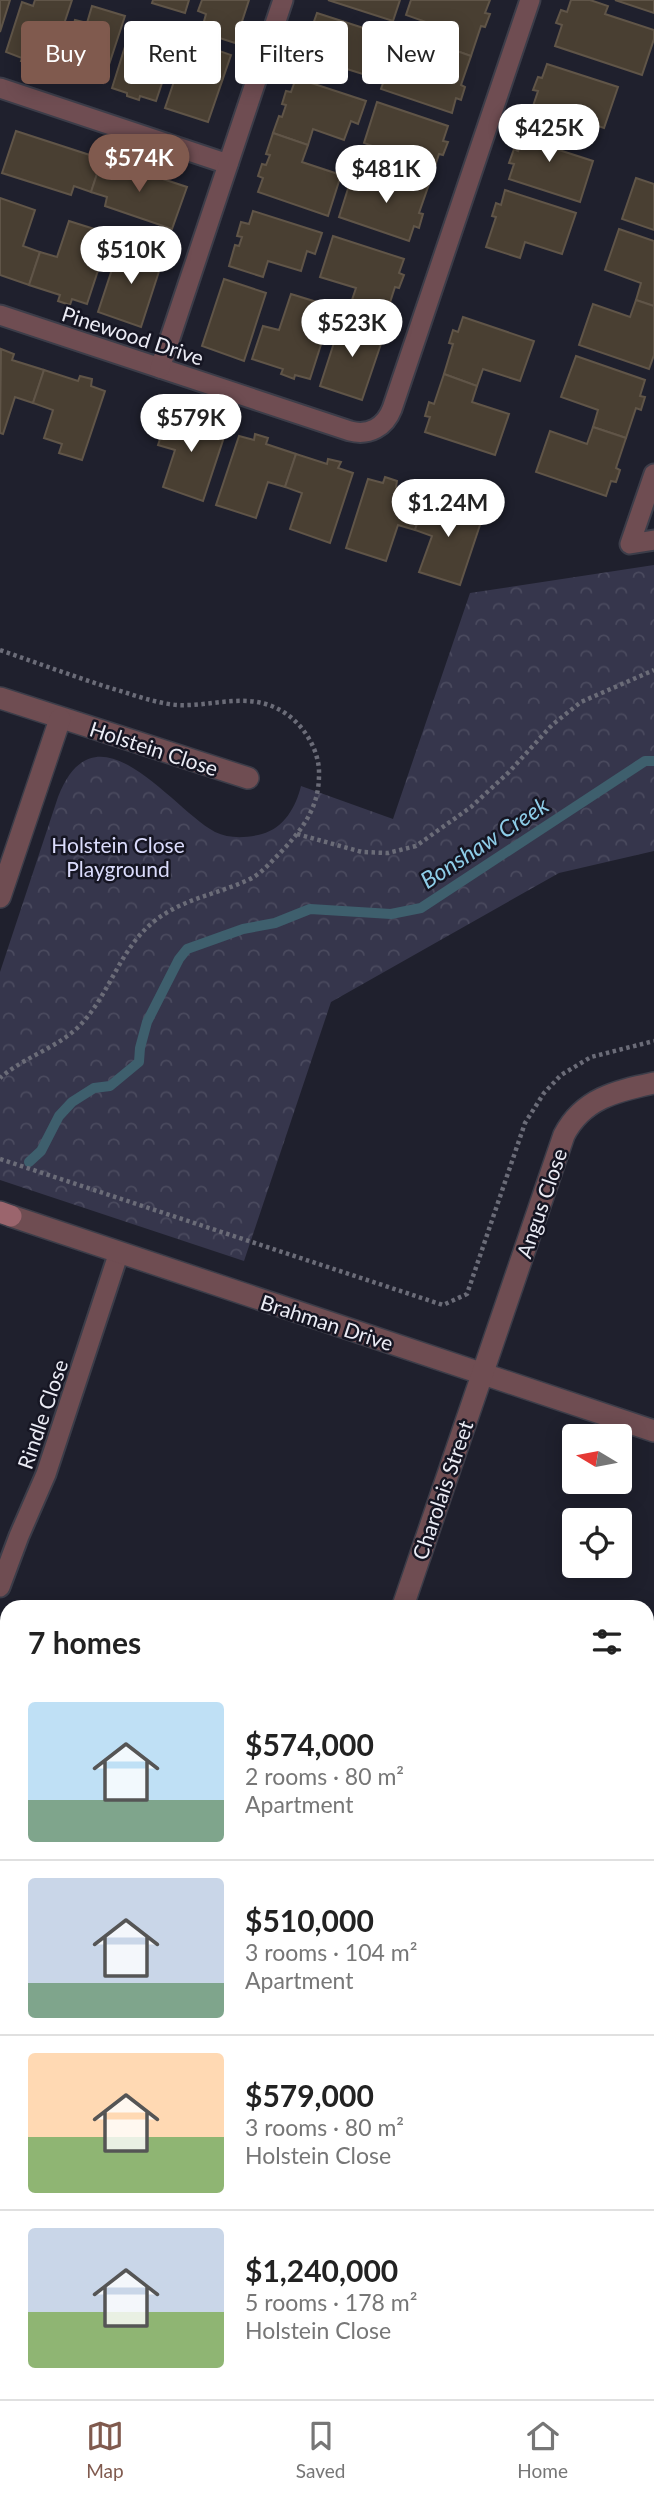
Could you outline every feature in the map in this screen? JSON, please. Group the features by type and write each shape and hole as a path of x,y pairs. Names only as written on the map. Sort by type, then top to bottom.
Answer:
{"street":[{"name":"Holstein Close","path":"0,698 248,778"},
{"path":"0,897 60,719"},
{"name":"Angus Close","path":"482,1374 559,1146 570,1124 582,1109 593,1101 623,1089 654,1083"},
{"name":"Brahman Drive","path":"6,1214 654,1431"},
{"name":"Charolais Street","path":"404,1600 482,1374"}],"lane":[{"path":"160,368 283,0"},
{"name":"Pinewood Drive","path":"0,315 357,433 373,430 383,423 392,409 530,0"},
{"path":"0,88 228,164"},
{"path":"654,474 630,544 654,540"},
{"name":"Rindle Close","path":"0,1587 46,1474 119,1252"}],"path":[{"path":"0,650 145,699 176,705 249,700 263,704 286,713 308,737 320,768 319,791 306,824 258,874 232,886 195,897 151,924 122,959 100,1002 82,1024 0,1078"},
{"path":"297,834 362,852 388,853 416,846 471,807 509,772 552,725 581,702 654,670"},
{"path":"0,1159 443,1306 467,1294 525,1122 544,1093 561,1075 592,1057 654,1041"}],"green space":[{"name":"Holstein Close Playground","path":"654,565 654,851 559,873 331,1002 244,1261 0,1180 0,972 58,797 74,769 92,758 113,759 134,769 215,832 232,837 256,835 277,827 288,816 301,786 393,819 470,593"}],"building":[{"path":"0,0 10,0 0,32"},
{"path":"35,0 72,0 65,21 21,21 21,58 6,52 22,2 33,6"},
{"path":"153,0 189,0 185,13 152,3"},
{"path":"202,0 249,0 242,21 235,21 235,43 221,38 221,21 204,21 206,14 198,11"},
{"path":"328,0 400,0 393,21"},
{"path":"411,0 490,0 485,13 490,14 485,27 481,26 471,56 459,52 459,21 423,21 406,15"},
{"path":"571,0 590,0 608,6 605,14 654,30 654,39 642,75 555,46 562,25 556,23 561,10 567,12"},
{"path":"615,0 654,0 654,13"},
{"path":"92,6 125,16 110,62 110,21 88,21"},
{"path":"317,13 342,21 314,21"},
{"path":"348,23 362,28 362,74 348,69"},
{"path":"124,50 124,84 162,84 156,101 140,96 139,100 112,88"},
{"path":"221,52 231,55 208,122 165,108 173,84 221,84"},
{"path":"459,52 471,56 461,85 465,87 461,100 456,98 452,113 381,89 383,84 459,84"},
{"path":"547,64 618,87 604,128 568,116 562,132 528,121 538,91 533,90 538,77 542,78"},
{"path":"294,84 314,84 366,101 358,124 351,121 344,140 313,129 308,145 273,133 286,105 282,104 286,91 291,92"},
{"path":"377,102 448,126 443,141 448,142 443,155 439,154 429,184 395,172 400,156 364,143"},
{"path":"528,121 562,132 556,149 593,161 580,202 509,179 514,164 509,163 514,149 518,151"},
{"path":"16,131 102,159 91,192 74,186 71,195 2,173"},
{"path":"273,133 308,145 302,162 341,175 328,216 258,192 263,178 258,176 262,164 266,165 270,155 266,154"},
{"path":"102,159 187,187 172,229 105,206 107,197 91,192"},
{"path":"395,172 429,184 419,213 423,214 419,228 414,226 409,241 339,217 352,176 390,189"},
{"path":"636,178 654,184 654,230 622,219"},
{"path":"505,190 576,213 562,254 525,242 520,258 486,247 496,217 492,216 496,203 501,205"},
{"path":"0,198 35,210 23,246 40,252 29,285 0,275"},
{"path":"253,211 322,233 315,254 307,251 301,271 268,261 263,277 229,266 235,245 239,246 242,237 237,236 241,222 249,224"},
{"path":"69,221 110,234 87,304 72,299 70,305 58,301 60,295 29,285 40,252 57,257"},
{"path":"619,229 654,241 654,306 636,300 641,283 605,270"},
{"path":"333,236 404,259 399,273 404,275 399,288 395,287 385,318 350,306 356,288 320,277"},
{"path":"120,245 163,259 141,327 98,312"},
{"path":"224,279 266,293 244,361 202,346"},
{"path":"291,294 333,307 310,379 295,375 294,379 281,374 283,369 252,359 263,326 279,330"},
{"path":"636,300 654,306 654,355 649,369 579,345 593,304 630,317"},
{"path":"463,317 534,341 520,381 483,369 477,386 444,374 453,344 449,343 453,330 458,332"},
{"path":"342,318 385,332 362,400 320,386"},
{"path":"1,349 14,354 12,360 44,370 33,403 15,397 3,434 0,433"},
{"path":"576,356 645,380 640,396 645,397 641,410 636,408 626,438 593,427 598,410 561,397"},
{"path":"44,370 78,381 80,376 92,379 91,386 105,391 82,460 59,453 62,444 44,438 53,410 33,403"},
{"path":"444,374 477,386 472,402 509,414 495,455 425,432 430,417 425,416 429,402 434,404"},
{"path":"169,412 200,422 201,416 214,420 212,426 226,431 203,501 163,487 175,450 158,445"},
{"path":"593,427 626,438 616,468 620,470 616,482 611,481 606,496 536,472 550,431 587,444"},
{"path":"255,434 268,438 266,444 296,454 285,487 268,482 256,518 216,505 239,436 254,440"},
{"path":"296,454 327,464 328,459 341,462 338,468 353,473 330,543 290,529 302,493 285,487"},
{"path":"385,477 397,481 396,487 426,497 415,530 398,525 386,561 346,548 368,479 383,483"},
{"path":"426,497 456,507 458,501 470,505 468,511 483,516 460,585 419,572 432,536 415,530"}],"waterway":[{"name":"Bonshaw Creek","path":"29,1162 41,1151 59,1116 72,1102 94,1088 110,1086 139,1062 147,1022 179,959 187,949 243,929 275,923 310,909 391,914 421,908 645,761 654,761"}]}
